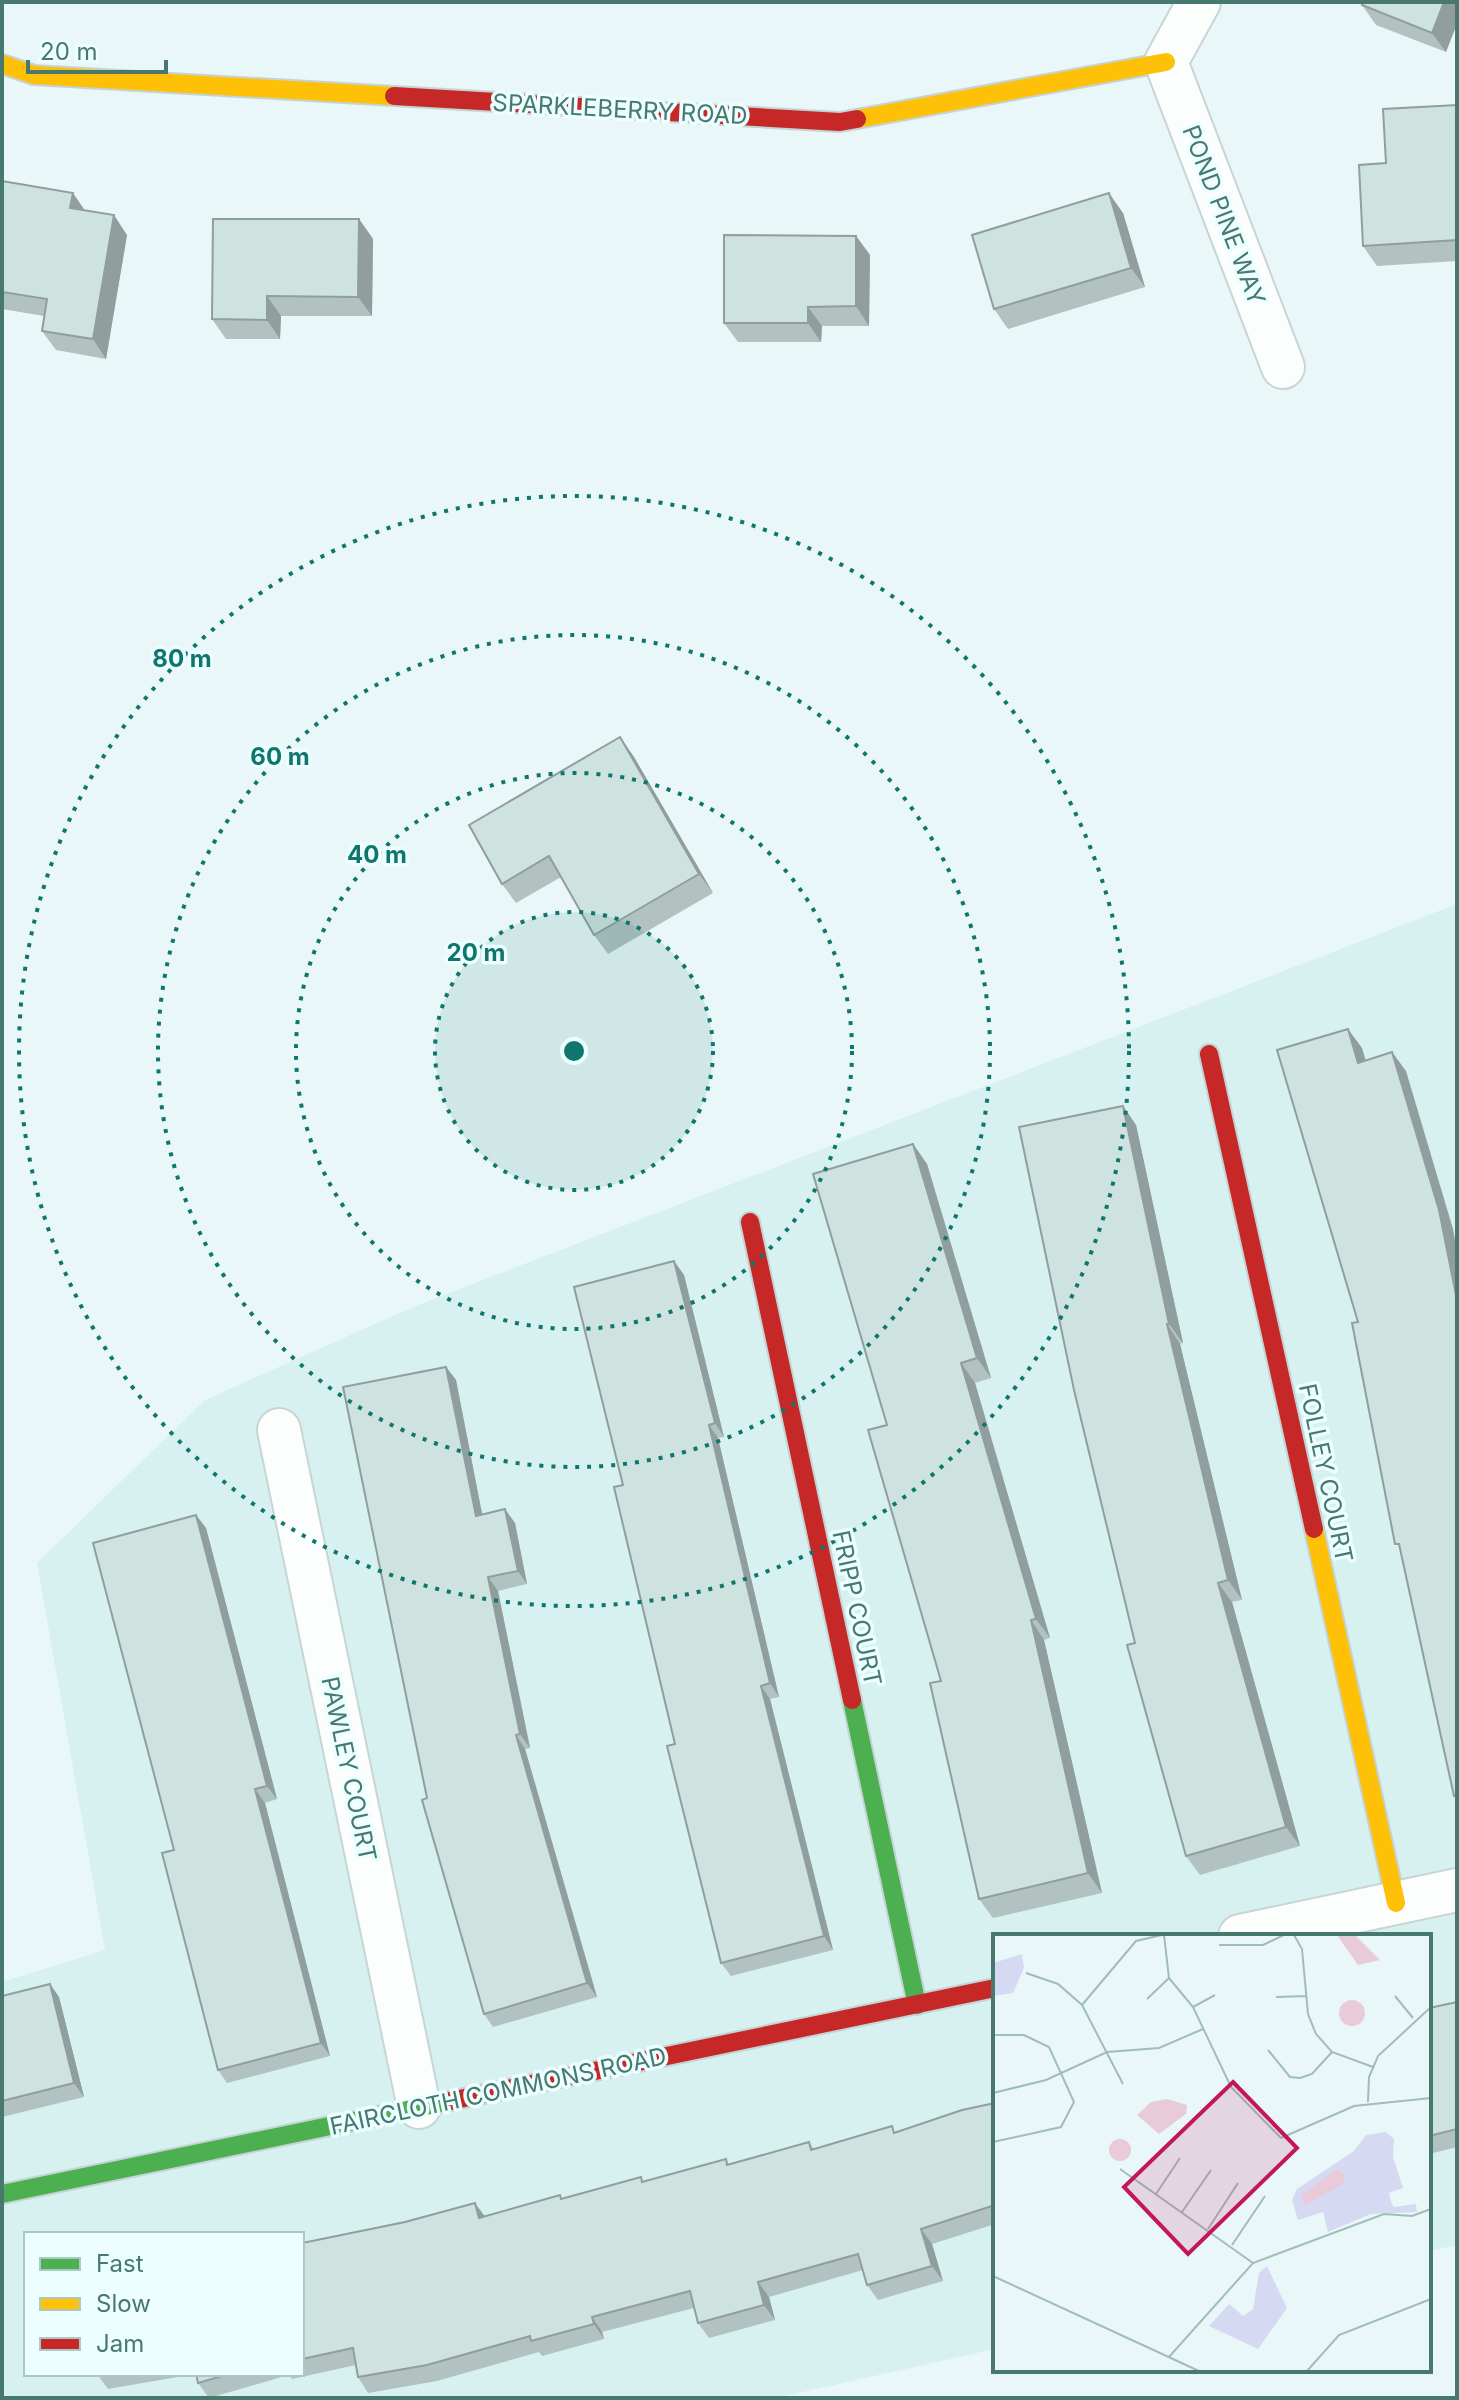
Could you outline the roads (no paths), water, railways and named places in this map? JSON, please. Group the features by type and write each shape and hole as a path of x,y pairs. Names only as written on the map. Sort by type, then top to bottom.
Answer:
{"street":[{"path":"1166,62 1199,2"},
{"name":"SPARKLEBERRY ROAD","path":"2,64 34,75 840,122 1166,62"},
{"name":"POND PINE WAY","path":"1166,62 1283,367"},
{"name":"FOLLEY COURT","path":"1209,1054 1396,1903"},
{"name":"FRIPP COURT","path":"750,1222 917,2005"},
{"name":"PAWLEY COURT","path":"279,1430 419,2107"},
{"path":"1249,1934 1457,1890"},
{"name":"FAIRCLOTH COMMONS ROAD","path":"2,2194 993,1988"}]}
